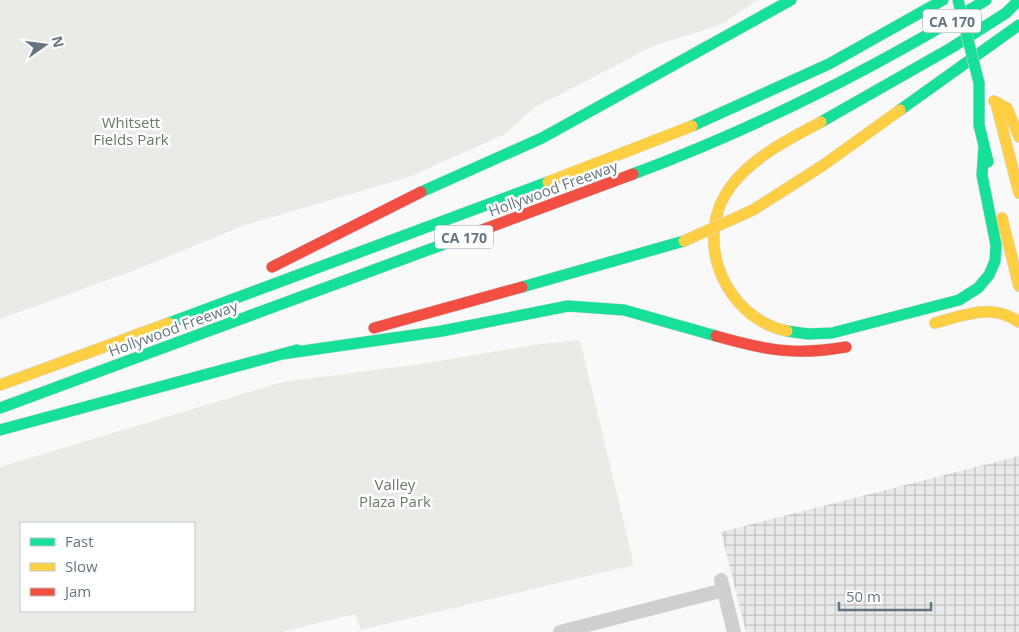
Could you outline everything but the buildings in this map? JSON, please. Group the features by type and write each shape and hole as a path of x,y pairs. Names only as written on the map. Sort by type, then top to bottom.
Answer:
{"main road":[{"path":"371,231 268,268 414,195 542,138 791,0"},
{"path":"0,385 610,159 717,117 823,67 943,0"},
{"path":"958,0 979,83 978,124 1019,286"},
{"path":"0,394 692,138 780,100 894,40 962,0"},
{"name":"Hollywood Freeway","path":"0,408 641,171 711,143 776,115 850,78 917,42 986,0"},
{"path":"984,148 982,173 998,235 999,256 994,270 986,282 974,293 960,300 832,333 799,335 773,328 751,316 742,308 723,281 714,250 713,237 718,210 726,192 748,168 793,139 921,67 1006,13 1019,0"},
{"path":"0,430 282,354 684,240 753,210 822,166 1019,25"},
{"path":"979,83 994,101 1007,108 1019,137"},
{"path":"994,101 1019,193"},
{"path":"282,354 442,331 539,310 568,306 624,310 761,349 782,353 814,353 855,344"},
{"path":"920,327 994,310 1007,313 1019,322"}],"street":[{"path":"560,632 722,585 734,632"}],"shaded area":[{"path":"1019,456 1019,632 746,632 721,532"}],"green space":[{"name":"Whitsett Fields Park","path":"0,0 758,0 720,25 653,46 534,108 505,134 409,177 245,225 135,270 0,319"},
{"name":"Valley Plaza Park","path":"580,340 634,565 361,630 355,614 282,632 0,632 0,467 283,382 421,364 540,344"}],"traffic: fast":[{"path":"421,192 542,138 791,0"},
{"path":"692,126 829,64 943,0"},
{"path":"958,0 979,83"},
{"path":"633,174 725,137 814,96 901,50 986,0"},
{"path":"821,122 951,48 1006,13 1019,0"},
{"path":"900,110 1019,25"},
{"path":"979,83 979,125 988,162"},
{"path":"787,331 808,334 832,333 959,300 978,288 989,275 995,261 996,245 982,175 984,147"},
{"path":"169,323 548,182"},
{"path":"0,408 474,233"},
{"path":"522,287 684,241"},
{"path":"282,354 442,331 568,306 624,310 716,336"},
{"path":"0,430 297,350"}],"traffic: slow":[{"path":"994,101 1007,108 1019,137"},
{"path":"997,107 1019,193"},
{"path":"753,210 822,166 900,110"},
{"path":"787,331 765,323 746,310 731,293 721,274 715,252 714,229 719,207 731,186 740,176 761,157 821,122"},
{"path":"548,182 692,126"},
{"path":"684,241 753,210"},
{"path":"1002,218 1019,286"},
{"path":"935,323 978,312 999,313 1019,322"},
{"path":"0,385 169,323"}],"traffic: jam":[{"path":"474,233 633,174"},
{"path":"272,267 421,192"},
{"path":"374,328 522,287"},
{"path":"716,336 750,345 780,350 811,351 846,347"}]}
